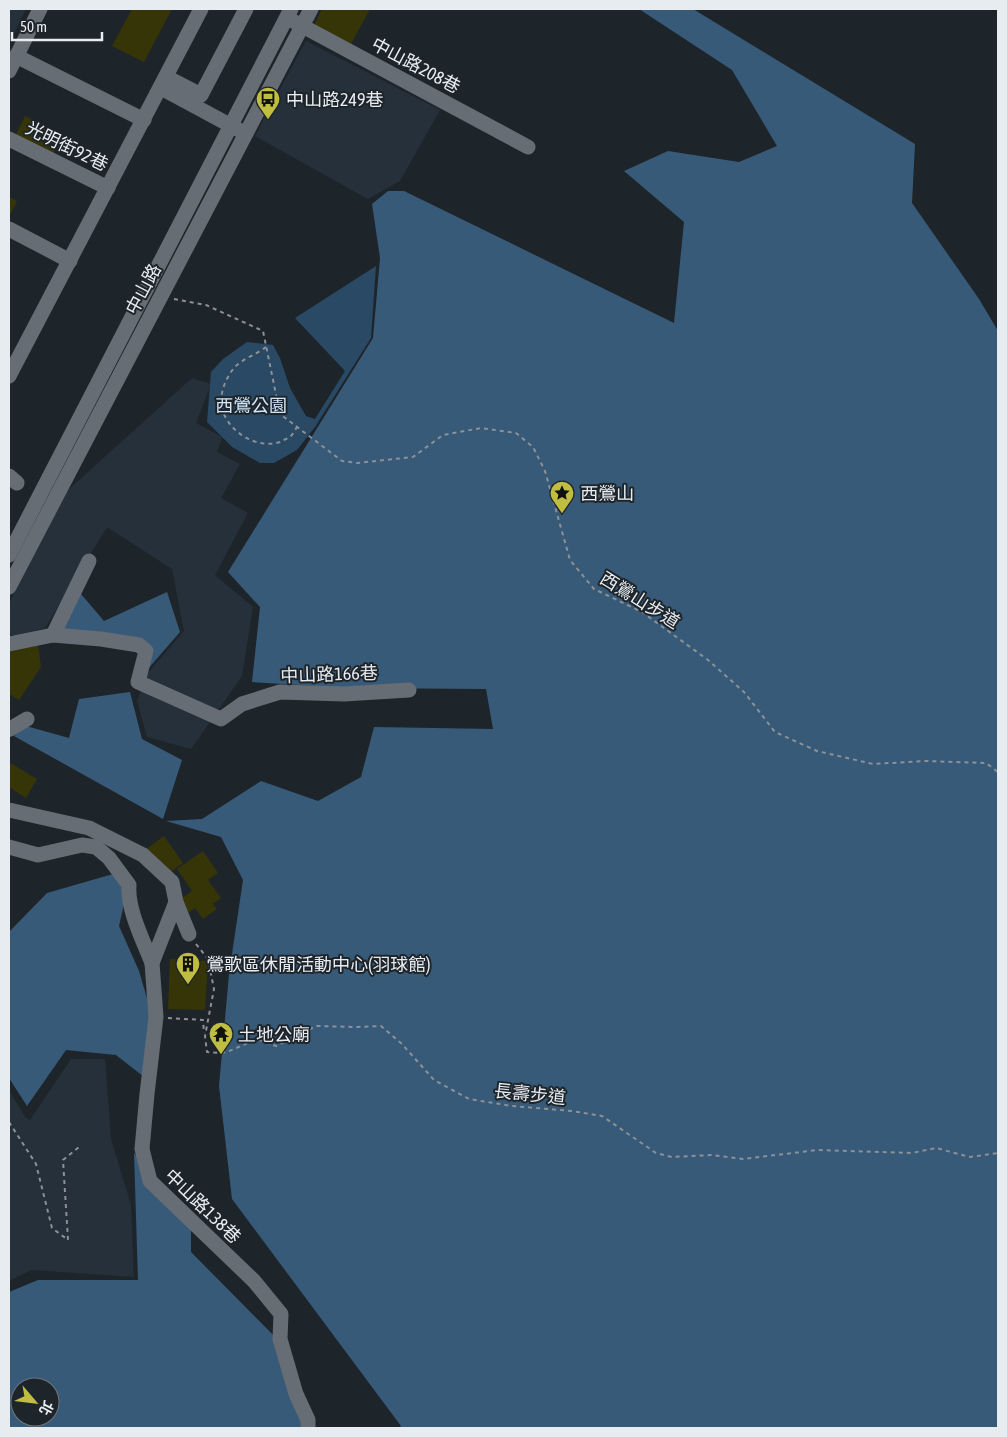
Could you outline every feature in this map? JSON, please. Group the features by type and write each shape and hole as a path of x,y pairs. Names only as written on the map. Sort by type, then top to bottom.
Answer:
{"street":[{"path":"9,71 40,9"},
{"path":"9,376 15,348 70,261 202,9"},
{"path":"164,83 200,95 246,9"},
{"name":"中山路","path":"9,587 34,524 160,297 311,9"},
{"name":"中山路","path":"9,555 34,524 37,490 231,126 289,13"},
{"name":"中山路208巷","path":"289,13 302,25 528,147"},
{"path":"16,56 144,120"},
{"path":"164,83 231,126 246,133"},
{"name":"光明街92巷","path":"9,138 108,188"},
{"path":"9,229 70,261"},
{"path":"53,635 89,561"},
{"name":"中山路166巷","path":"9,644 53,635 101,639 139,645 146,651 138,682 221,719 242,704 280,692 344,694 409,690"},
{"path":"9,728 27,719"},
{"path":"9,810 89,828 143,855 172,882 176,902 189,934"},
{"path":"9,847 38,855 82,845 96,847 109,858 128,885 128,894 136,922 152,963"},
{"name":"中山路138巷","path":"176,902 152,963 156,1017 146,1094 142,1149 150,1181 254,1281 281,1314 280,1339 296,1394 308,1420 308,1428"}],"path":[{"name":"西鶯山步道","path":"160,297 206,304 263,331 280,414 342,461 357,463 413,457 443,435 482,428 516,433 534,447 544,472 570,560 594,589 642,612 708,660 744,692 774,732 817,751 873,764 925,761 986,763 998,772"},
{"path":"266,347 234,367 226,380 221,395 222,408 226,420 240,434 251,441 262,443 275,443 289,438 297,428"},
{"path":"189,934 208,959 214,989 204,1036"},
{"path":"156,1017 203,1020 204,1036"},
{"name":"長壽步道","path":"204,1036 207,1052 219,1054 257,1039 276,1046 316,1026 381,1026 402,1044 434,1080 469,1099 602,1116 656,1154 672,1157 710,1155 743,1158 817,1150 912,1153 936,1148 970,1157 998,1153"},
{"path":"9,1122 36,1164 52,1228 68,1240 63,1160 80,1147"}],"shaded area":[{"path":"9,9 26,9 9,44"},
{"path":"639,9 693,9 915,144 912,203 979,299 998,331 998,1428 399,1428 401,1426 232,1199 219,1086 229,974 243,880 221,837 166,821 202,819 261,781 318,801 361,777 374,727 493,729 486,689 348,688 252,682 260,607 228,572 373,338 380,258 372,204 388,191 404,191 674,323 684,222 624,171 668,151 739,162 777,146 732,70"},
{"path":"306,41 440,110 400,181 368,199 255,136"},
{"path":"192,378 211,384 196,423 222,437 217,452 240,464 221,498 248,513 215,575 253,607 242,676 191,749 147,737 137,701 147,674 184,631 172,569 107,527 45,628 16,636 9,634 9,603 66,492"},
{"path":"167,592 180,632 147,670 153,650 141,638 59,631 81,594 104,621"},
{"path":"130,692 142,739 182,760 163,819 14,736 26,726 69,738 79,699"},
{"path":"113,874 127,891 119,926 139,971 154,1022 148,1080 116,1055 66,1050 27,1106 9,1078 9,932 47,893"},
{"path":"71,1059 105,1059 111,1139 131,1205 134,1277 31,1270 9,1281 9,1090 25,1117 30,1120"},
{"path":"134,1153 191,1223 191,1252 290,1352 302,1428 9,1428 9,1292 38,1280 138,1280"}],"green space":[{"name":"西鶯公園","path":"376,266 371,338 315,427 297,450 274,463 260,463 232,447 207,422 211,372 223,359 247,342 273,345 280,358 290,388 306,416 315,419 345,371 295,318"}],"building":[{"path":"132,9 172,9 144,62 112,46"},
{"path":"322,9 370,9 350,46 313,27"},
{"path":"25,116 63,135 51,158 14,139"},
{"path":"9,197 17,201 9,217"},
{"path":"38,644 41,667 19,700 9,694 9,649"},
{"path":"9,762 37,779 26,798 9,787"},
{"path":"164,836 183,863 166,875 141,853"},
{"path":"203,851 218,873 208,880 221,898 213,904 217,909 203,919 195,908 188,913 179,900 192,891 177,869"},
{"name":"鶯歌區休閒活動中心(羽球館)","path":"170,959 208,961 205,1010 168,1009"}],"place":[{"name":"中山路249巷","path":"268,120"},
{"name":"西鶯山","path":"562,514"},
{"name":"鶯歌區休閒活動中心(羽球館)","path":"188,985"},
{"name":"土地公廟","path":"221,1055"}]}
